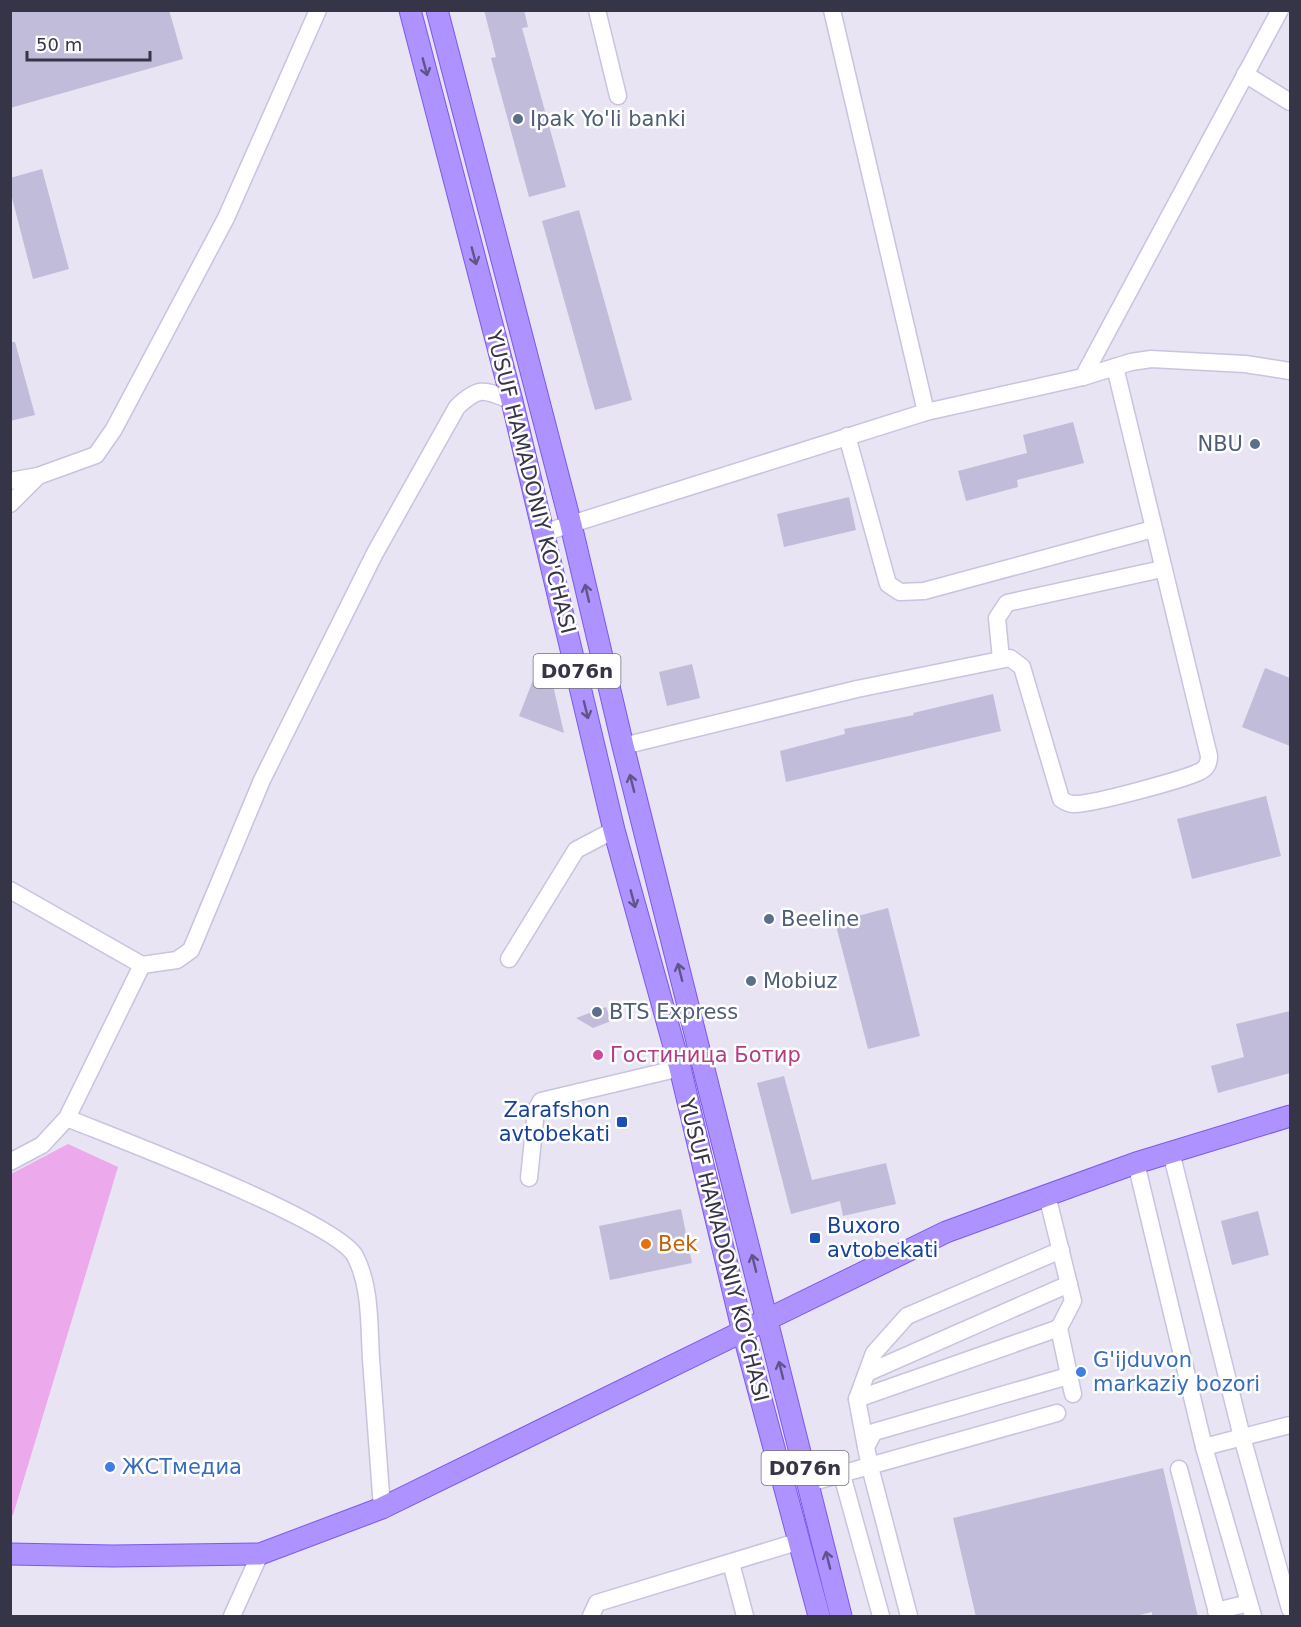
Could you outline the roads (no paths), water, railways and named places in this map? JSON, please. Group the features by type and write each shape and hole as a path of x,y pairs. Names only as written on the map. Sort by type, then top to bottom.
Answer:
{"main road":[{"name":"YUSUF HAMADONIY KO'CHASI","path":"410,10 512,401 614,830 680,1068 743,1332 819,1617"},
{"name":"YUSUF HAMADONIY KO'CHASI","path":"437,10 571,525 623,746 769,1319 842,1617"},
{"path":"13,1559 260,1554 382,1508 946,1232 1136,1162 1290,1116"}],"street":[{"path":"10,481 38,476 96,455 114,429 226,218 318,10"},
{"path":"597,10 618,96"},
{"path":"832,10 927,412"},
{"path":"1083,377 1280,10"},
{"path":"1245,74 1290,102"},
{"path":"543,533 927,412 1083,377 1151,359 1245,364 1290,371"},
{"path":"623,746 857,689 1001,659 1014,660 1022,668 1057,793 1066,802 1075,805 1094,801 1157,786 1200,771 1208,764 1209,756 1115,367"},
{"path":"10,890 142,965 177,960 191,950 262,780 375,553 457,407 472,392 486,390 512,401"},
{"path":"847,436 888,584 900,592 924,591 1153,530"},
{"path":"10,504 38,476"},
{"path":"1001,659 997,618 1007,603 1162,568"},
{"path":"509,959 576,850 614,830"},
{"path":"10,1161 42,1145 67,1118 142,965"},
{"path":"529,1178 536,1110 541,1101 680,1068"},
{"path":"67,1118 297,1215 345,1243 352,1251 364,1281 369,1321 382,1508"},
{"path":"1171,1152 1242,1437 1290,1610"},
{"path":"1136,1162 1204,1447 1251,1610 1217,1614 1179,1469"},
{"path":"1047,1195 1073,1301 1059,1328 1073,1394"},
{"path":"909,1617 870,1467 857,1399 874,1353 907,1316 1061,1250"},
{"path":"867,1373 1070,1284"},
{"path":"857,1399 1059,1328"},
{"path":"867,1447 874,1432 1068,1376"},
{"path":"809,1483 1057,1413"},
{"path":"1204,1447 1290,1425"},
{"path":"842,1475 881,1617"},
{"path":"591,1617 597,1603 800,1540"},
{"path":"232,1617 260,1554"},
{"path":"731,1563 745,1617"}],"place":[{"name":"Ipak Yo'li banki","path":"518,119"},
{"name":"NBU","path":"1255,444"},
{"name":"Beeline","path":"769,919"},
{"name":"Mobiuz","path":"751,981"},
{"name":"BTS Express","path":"597,1012"},
{"name":"Гостиница Ботир","path":"598,1055"},
{"name":"Zarafshon avtobekati","path":"622,1122"},
{"name":"Buxoro avtobekati","path":"815,1238"},
{"name":"Bek","path":"646,1244"},
{"name":"G'ijduvon markaziy bozori","path":"1081,1372"},
{"name":"ЖСТмедиа","path":"110,1467"}]}
